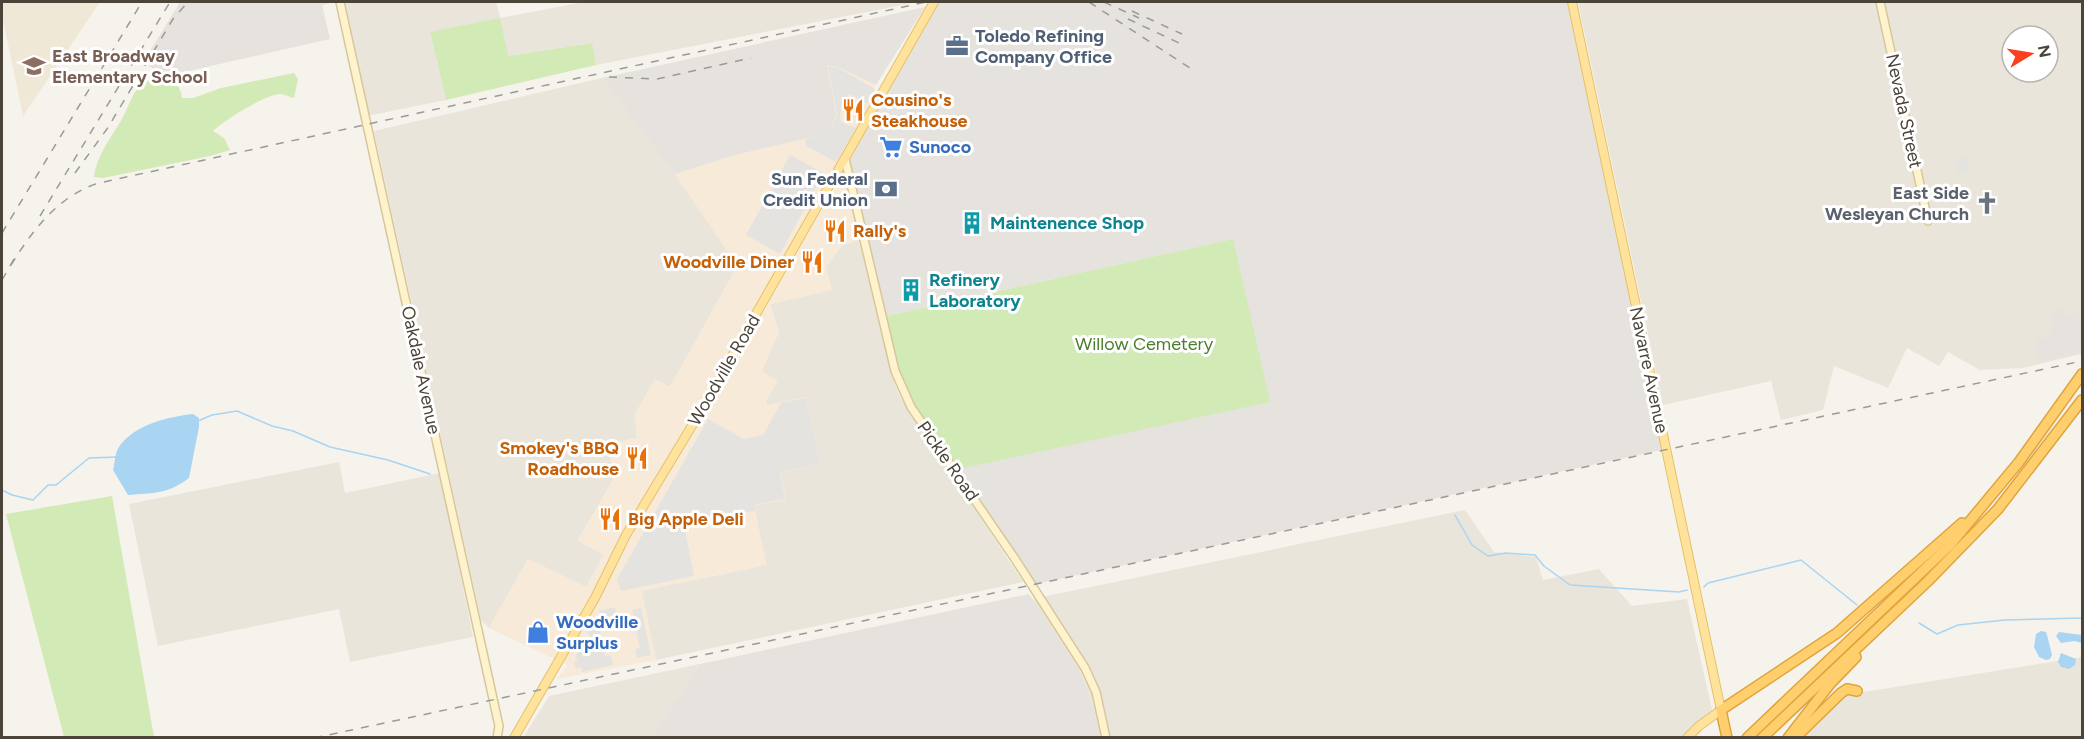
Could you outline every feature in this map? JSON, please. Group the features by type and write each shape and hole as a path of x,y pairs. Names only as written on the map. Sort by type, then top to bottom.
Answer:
{"highway":[{"path":"1748,738 1950,545 2019,462 2082,374"},
{"path":"1762,738 1928,582 1998,509 2082,400"},
{"path":"1721,710 1837,633 1954,531 2019,462"},
{"path":"1788,738 1830,684 1897,611"},
{"path":"1795,738 1841,693 1847,689 1857,691"},
{"name":"Navarre Avenue","path":"1721,710 1727,738"}],"main road":[{"name":"Woodville Road","path":"514,738 594,598 626,535 660,481 934,2"},
{"name":"Navarre Avenue","path":"1572,2 1721,710"},
{"path":"1687,738 1721,710"}],"street":[{"name":"Oakdale Avenue","path":"340,2 499,726 497,738"},
{"name":"Nevada Street","path":"1881,4 1928,221"},
{"name":"Pickle Road","path":"845,159 889,348 901,387 911,407 1015,559 1085,668 1096,692 1106,738"}],"shaded area":[{"name":"East Broadway Elementary School","path":"2,2 100,2 23,116 2,15"},
{"path":"180,2 334,2 322,5 330,39 162,77 144,61"},
{"path":"336,2 496,2 500,18 584,2 913,3 596,65 591,43 508,56 430,33 446,100 362,117"},
{"path":"934,2 1572,2 1666,449 1031,585 954,470 1233,239 882,317 845,159"},
{"path":"1578,2 2082,2 2081,354 2023,368 1980,370 1948,352 1939,366 1907,348 1888,388 1834,366 1823,410 1781,420 1771,381 1663,405"},
{"path":"925,7 876,85 840,68 827,65 836,113 830,133 735,155 675,174 602,78"},
{"path":"827,65 840,68 876,85 845,175 859,240 842,245 826,267 832,290 770,304 779,332 762,371 778,381 766,401 767,405 806,397 820,464 781,472 786,500 754,506 767,565 642,591 656,660 557,679 567,665 489,628 528,559 586,587 604,555 578,541 614,478 608,444 637,438 635,414 655,379 670,387 737,266 675,174 735,155 830,133 836,113"},
{"path":"828,66 840,69 875,89 868,104 849,94 841,110 841,122 856,128 836,162 806,146 805,139 830,133 837,114"},
{"path":"602,78 657,148 738,265 670,387 655,380 635,414 637,438 608,444 614,478 578,540 604,555 586,587 528,559 489,628 481,620 374,131"},
{"path":"790,155 824,173 780,254 746,235"},
{"path":"1967,158 1970,172 1958,174 1955,160"},
{"path":"859,240 890,370 899,395 1023,582 656,660 641,591 766,565 754,506 780,472 820,464 767,405 761,371 779,332 770,304 831,290 826,267 842,245"},
{"path":"2055,308 2082,322 2082,344 2078,352 2040,362 2038,352 2033,349 2039,336 2047,339 2055,323 2049,320"},
{"path":"806,398 820,464 780,472 785,499 754,505 755,511 728,516 727,513 684,525 694,576 621,591 617,579 708,419 744,439 763,435 781,403"},
{"path":"339,462 345,493 440,473 473,637 350,662 339,609 158,646 129,504"},
{"path":"1465,510 1494,552 1536,557 1543,580 1599,569 1632,606 1687,599 1712,710 1683,738 1100,737 1094,708 1081,672 1032,599"},
{"path":"1029,594 1081,672 1094,708 1100,737 652,737 700,664"},
{"path":"615,607 618,622 603,626 600,630 605,656 611,655 613,665 582,672 581,667 576,668 574,662 578,660 575,657 584,642 588,643 590,638 587,631 599,615 599,611"},
{"path":"641,608 651,655 637,658 635,649 640,648 632,610"},
{"path":"2082,657 2082,737 1804,738 1845,695"},
{"path":"700,664 652,737 523,738 549,696"}],"green space":[{"path":"500,18 508,56 592,43 596,65 446,100 430,32"},
{"path":"294,73 298,79 294,98 280,94 273,95 235,115 213,131 224,138 230,150 103,178 94,177 98,161 134,93 145,82 157,79 169,80 178,87 182,98 193,98 221,88"},
{"name":"Willow Cemetery","path":"1233,239 1270,402 954,470 901,387 882,317"},
{"path":"112,496 154,737 64,737 6,514"}],"water":[{"path":"193,414 199,418 199,427 189,478 167,490 128,495 113,470 119,447 143,427 173,417"},
{"path":"2041,631 2046,632 2052,655 2046,660 2039,657 2034,647 2036,634"},
{"path":"2059,632 2082,635 2082,643 2074,641 2061,643 2056,636"},
{"path":"2061,653 2076,659 2075,665 2069,669 2061,667 2058,662"}],"waterway":[{"path":"198,421 212,415 237,411 330,447 388,460 430,474"},
{"path":"2,490 33,500 48,485 56,485 89,458 118,457"},
{"path":"1455,515 1472,545 1488,556 1506,553 1535,555 1544,566 1570,585 1679,592 1687,590"},
{"path":"1704,587 1708,583 1801,560 1857,605"},
{"path":"1919,623 1937,634 1958,625 2005,620 2082,618"}],"railway":[{"path":"2,233 142,2"},
{"path":"40,216 170,2"},
{"path":"75,173 107,129 173,19 188,2"},
{"path":"11,265 38,227 59,205 71,196 99,183 926,2"},
{"path":"1089,2 1193,70"},
{"path":"1104,2 1139,18"},
{"path":"1132,11 1182,34"},
{"path":"1128,19 1179,43"},
{"path":"609,77 657,79 751,58"},
{"path":"2,280 14,259"},
{"path":"314,738 2082,361"}],"place":[{"name":"Toledo Refining Company Office","path":"957,46"},
{"name":"East Broadway Elementary School","path":"34,66"},
{"name":"Cousino's Steakhouse","path":"853,110"},
{"name":"Sunoco","path":"891,147"},
{"name":"Sun Federal Credit Union","path":"886,189"},
{"name":"East Side Wesleyan Church","path":"1987,203"},
{"name":"Maintenence Shop","path":"972,223"},
{"name":"Rally's","path":"835,231"},
{"name":"Woodville Diner","path":"812,262"},
{"name":"Refinery Laboratory","path":"911,290"},
{"name":"Smokey's BBQ Roadhouse","path":"637,458"},
{"name":"Big Apple Deli","path":"610,519"},
{"name":"Woodville Surplus","path":"538,632"}]}
